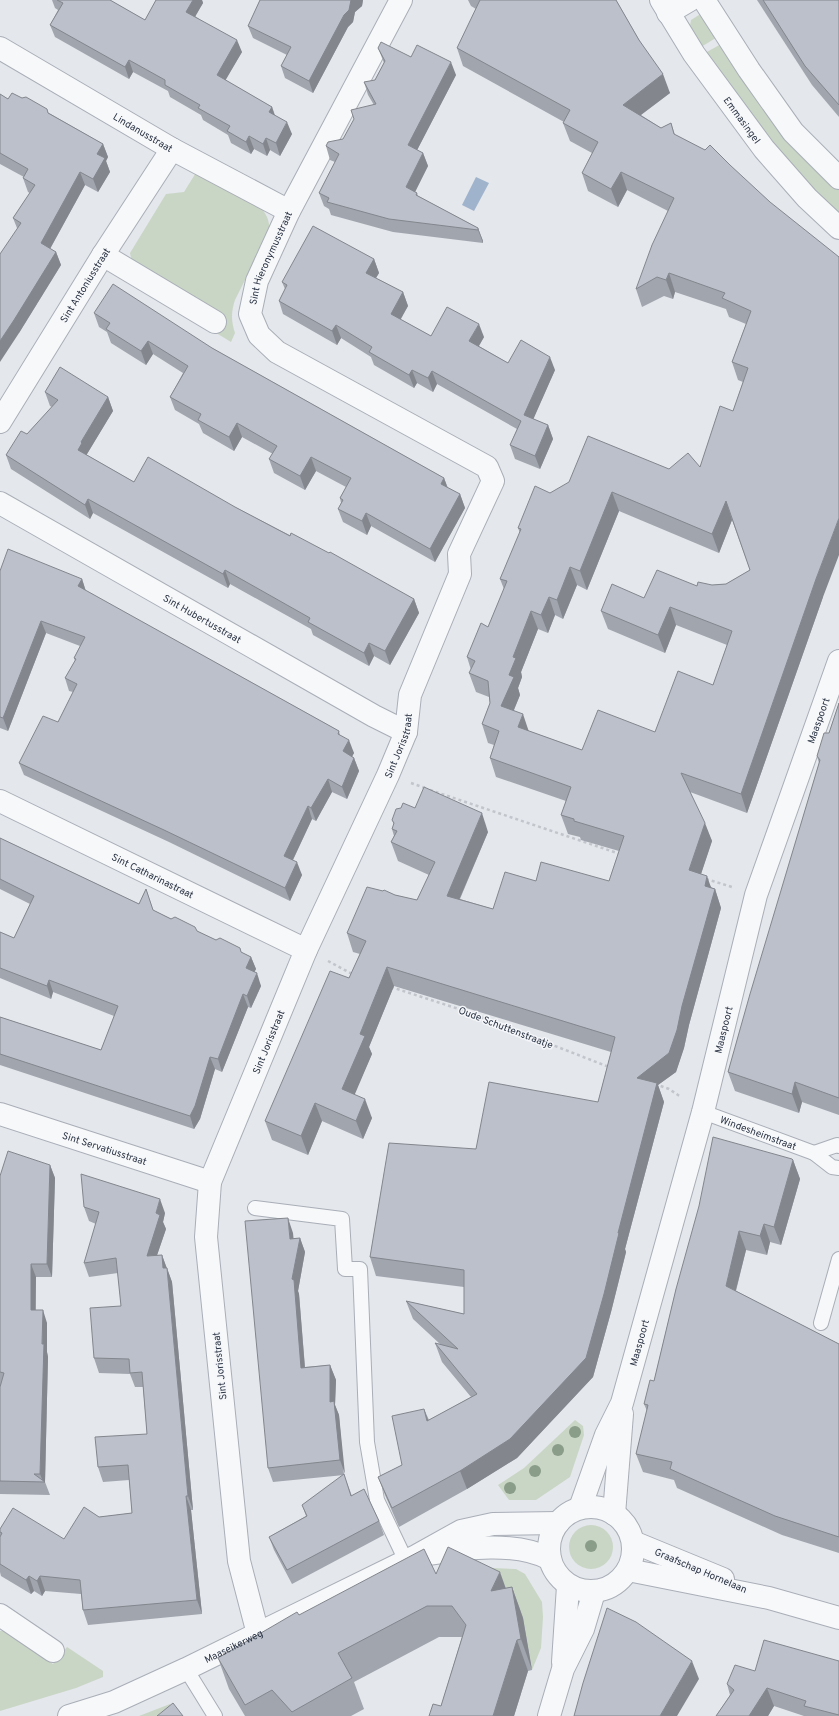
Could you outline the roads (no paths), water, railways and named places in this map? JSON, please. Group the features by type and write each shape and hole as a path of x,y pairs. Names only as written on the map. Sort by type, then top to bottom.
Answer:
{"street":[{"name":"Sint Hieronymusstraat","path":"401,0 289,211 257,281 250,314 259,335 277,352 487,467 493,481"},
{"path":"665,6 690,0"},
{"path":"704,0 749,70 793,132 839,178"},
{"name":"Emmasingel","path":"665,6 694,54 764,149 807,198 839,228"},
{"name":"Lindanusstraat","path":"0,48 172,149 289,211"},
{"name":"Sint Antoniusstraat","path":"0,422 103,255 172,149"},
{"path":"103,255 215,322"},
{"name":"Sint Jorisstraat","path":"258,1634 239,1562 206,1237 210,1182 306,950 388,775 406,732 410,695 460,574 459,554 493,481"},
{"name":"Sint Hubertusstraat","path":"1,509 374,716 406,732"},
{"name":"Maaspoort","path":"580,1508 606,1436 622,1403 703,1112 756,895 839,661"},
{"name":"Sint Catharinastraat","path":"0,801 306,950"},
{"name":"Sint Servatiusstraat","path":"0,1114 210,1182"},
{"name":"Maaspoort","path":"614,1514 622,1403"},
{"path":"598,1507 614,1514 627,1526 633,1542 633,1556 628,1570 619,1582 608,1589 594,1592 580,1591 568,1586 556,1574 550,1559 549,1546 552,1534 558,1523 568,1514 580,1508 598,1507"},
{"name":"Maaseikerweg","path":"71,1716 114,1702 186,1669 411,1558 461,1530 493,1524 558,1523"},
{"name":"Graafschap Hornelaan","path":"633,1542 769,1598"},
{"name":"Maaseikerweg","path":"411,1558 452,1550 491,1548 527,1550 539,1553 550,1559"},
{"name":"Graafschap Hornelaan","path":"628,1570 769,1598 839,1618"},
{"path":"562,1669 568,1586"},
{"path":"549,1716 562,1669 583,1629 594,1592"},
{"path":"0,1615 53,1651"}],"lane":[{"name":"Windesheimstraat","path":"703,1112 814,1153 832,1166 839,1168"},
{"path":"814,1153 837,1145 839,1146"},
{"path":"255,1208 342,1220 345,1269 360,1269 367,1442 377,1500 411,1558"},
{"path":"821,1323 839,1259"},
{"path":"186,1669 215,1716"}],"water":[{"path":"476,177 489,183 474,211 462,205"}]}
